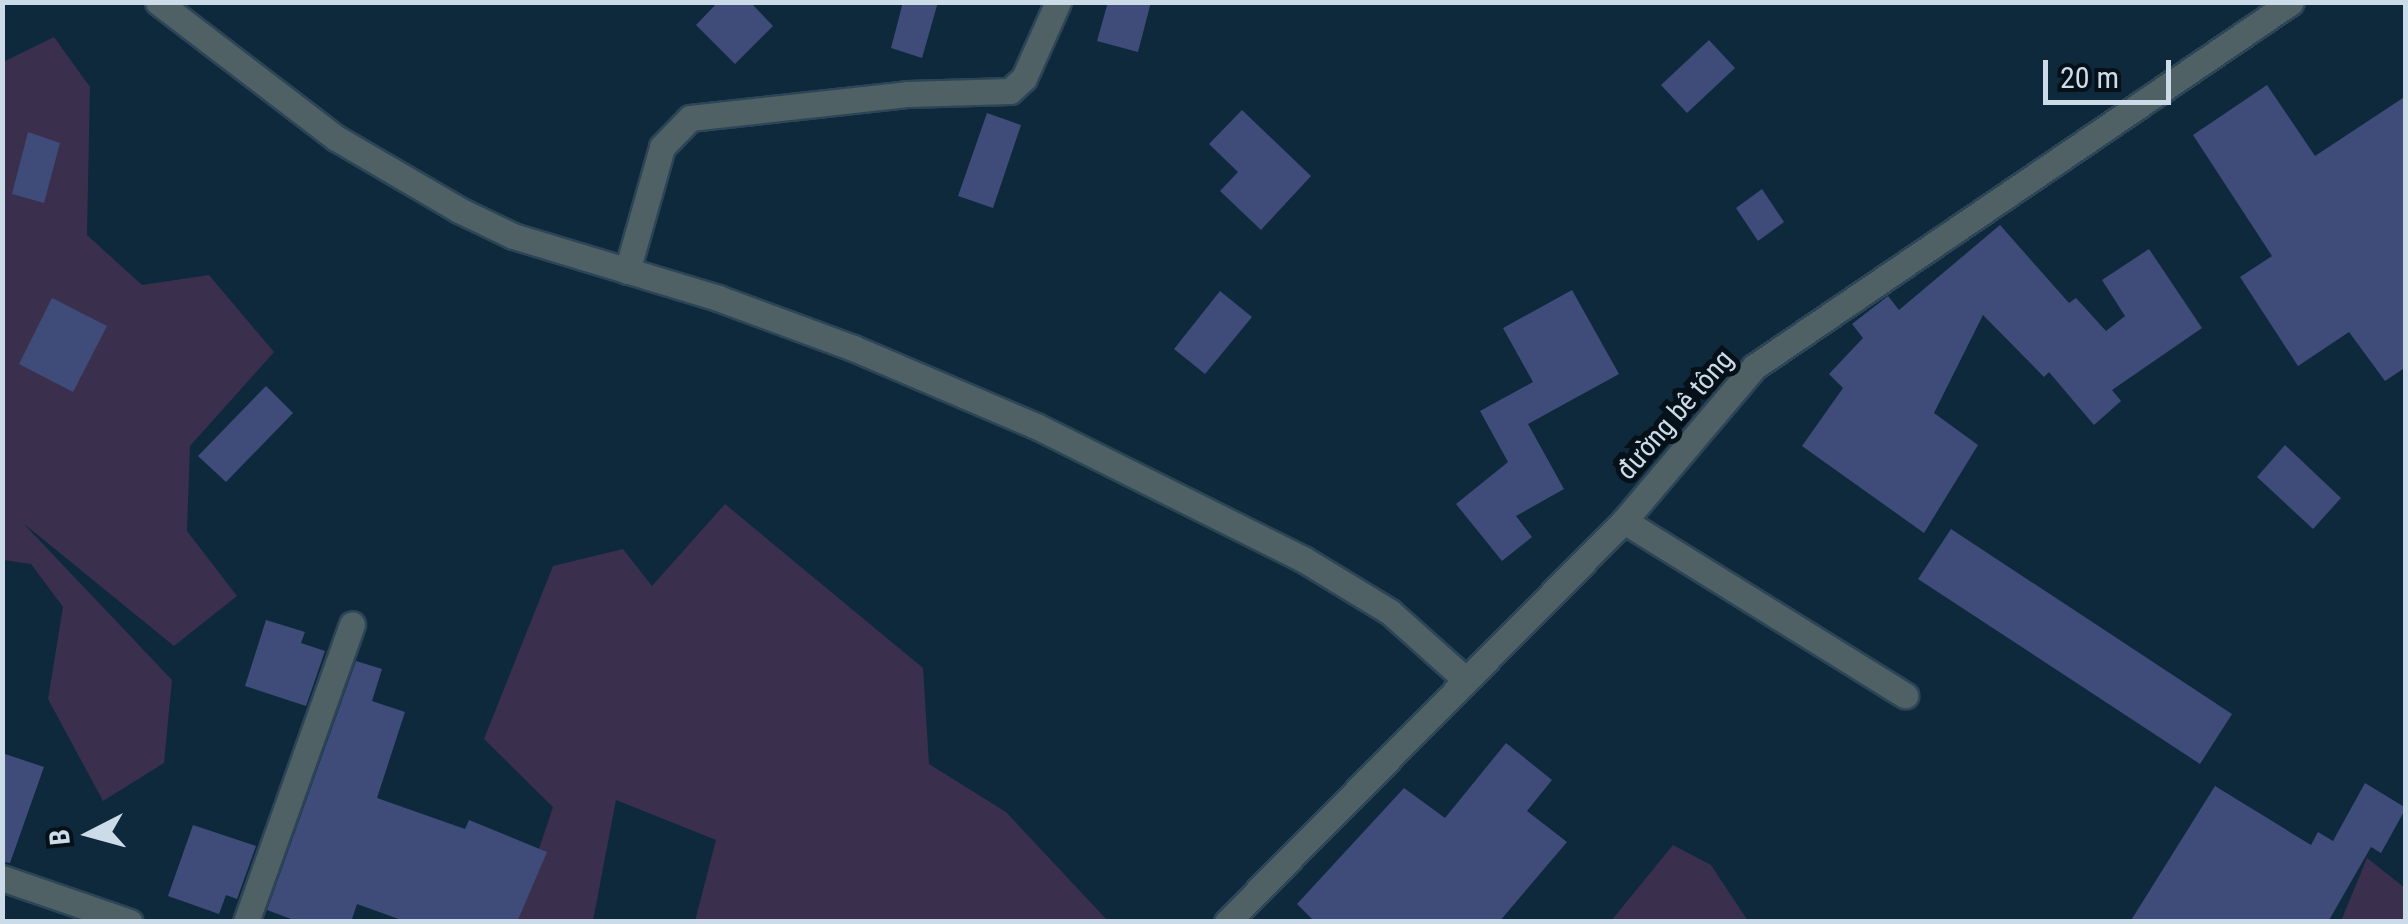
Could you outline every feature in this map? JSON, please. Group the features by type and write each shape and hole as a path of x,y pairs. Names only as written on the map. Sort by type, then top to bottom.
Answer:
{"street":[{"path":"158,2 396,175 513,236 853,348 1176,494 1390,612 1466,680"},
{"path":"627,271 662,146 690,118 907,94 1010,91 1024,78 1058,2"},
{"name":"đường bê tông","path":"1227,922 1624,521 1754,368 2291,2"},
{"path":"1624,521 1905,696"},
{"path":"246,922 352,624"},
{"path":"2,878 130,922"}],"shaded area":[{"path":"54,37 90,87 87,235 142,285 209,275 274,352 190,446 187,531 237,596 174,646 23,523 172,680 164,763 103,801 48,699 63,607 31,564 3,560 3,62"},
{"path":"725,504 923,668 929,764 1006,812 1108,921 695,921 716,840 616,800 593,921 515,921 553,807 484,739 553,566 623,549 652,586"},
{"path":"1673,845 1711,865 1748,921 1611,921"},
{"path":"2367,858 2405,888 2405,921 2341,921"}],"building":[{"path":"718,2 750,2 773,26 735,64 696,25"},
{"path":"903,2 938,2 922,58 891,48"},
{"path":"1108,2 1151,2 1138,52 1097,41"},
{"path":"1709,40 1735,68 1687,113 1661,85"},
{"path":"2267,85 2315,156 2406,96 2406,367 2385,381 2349,332 2298,366 2240,277 2272,256 2193,135"},
{"path":"1242,110 1311,176 1261,230 1220,191 1238,172 1209,144"},
{"path":"987,113 1021,125 993,208 958,196"},
{"path":"28,132 60,143 44,203 12,194"},
{"path":"1762,189 1784,222 1758,241 1736,208"},
{"path":"2000,225 2069,303 2076,298 2106,331 2125,316 2102,280 2149,249 2202,328 2112,390 2121,401 2094,425 2049,372 2044,377 1983,315 1934,413 1978,445 1924,533 1802,446 1843,388 1829,374 1863,338 1852,324 1888,296 1899,310"},
{"path":"1572,290 1619,374 1528,424 1564,489 1516,516 1532,537 1502,561 1456,504 1508,462 1480,411 1533,382 1503,328"},
{"path":"1220,291 1252,317 1205,374 1174,349"},
{"path":"52,298 107,326 73,392 19,364"},
{"path":"266,386 293,413 226,482 198,456"},
{"path":"2285,445 2341,498 2313,529 2257,477"},
{"path":"1951,529 2232,714 2200,764 1918,579"},
{"path":"266,620 305,632 301,643 325,651 306,706 245,686"},
{"path":"356,661 382,669 372,701 405,712 377,798 465,829 469,820 547,852 517,922 407,922 357,904 351,922 299,922 267,910"},
{"path":"1506,743 1552,780 1527,811 1567,842 1499,922 1315,922 1297,904 1404,788 1445,818"},
{"path":"2,753 44,767 10,863 2,862"},
{"path":"2365,783 2406,808 2381,853 2371,847 2328,922 2130,922 2215,786 2311,845 2318,832 2333,841"},
{"path":"193,825 256,846 237,899 226,895 219,914 168,896"}]}
